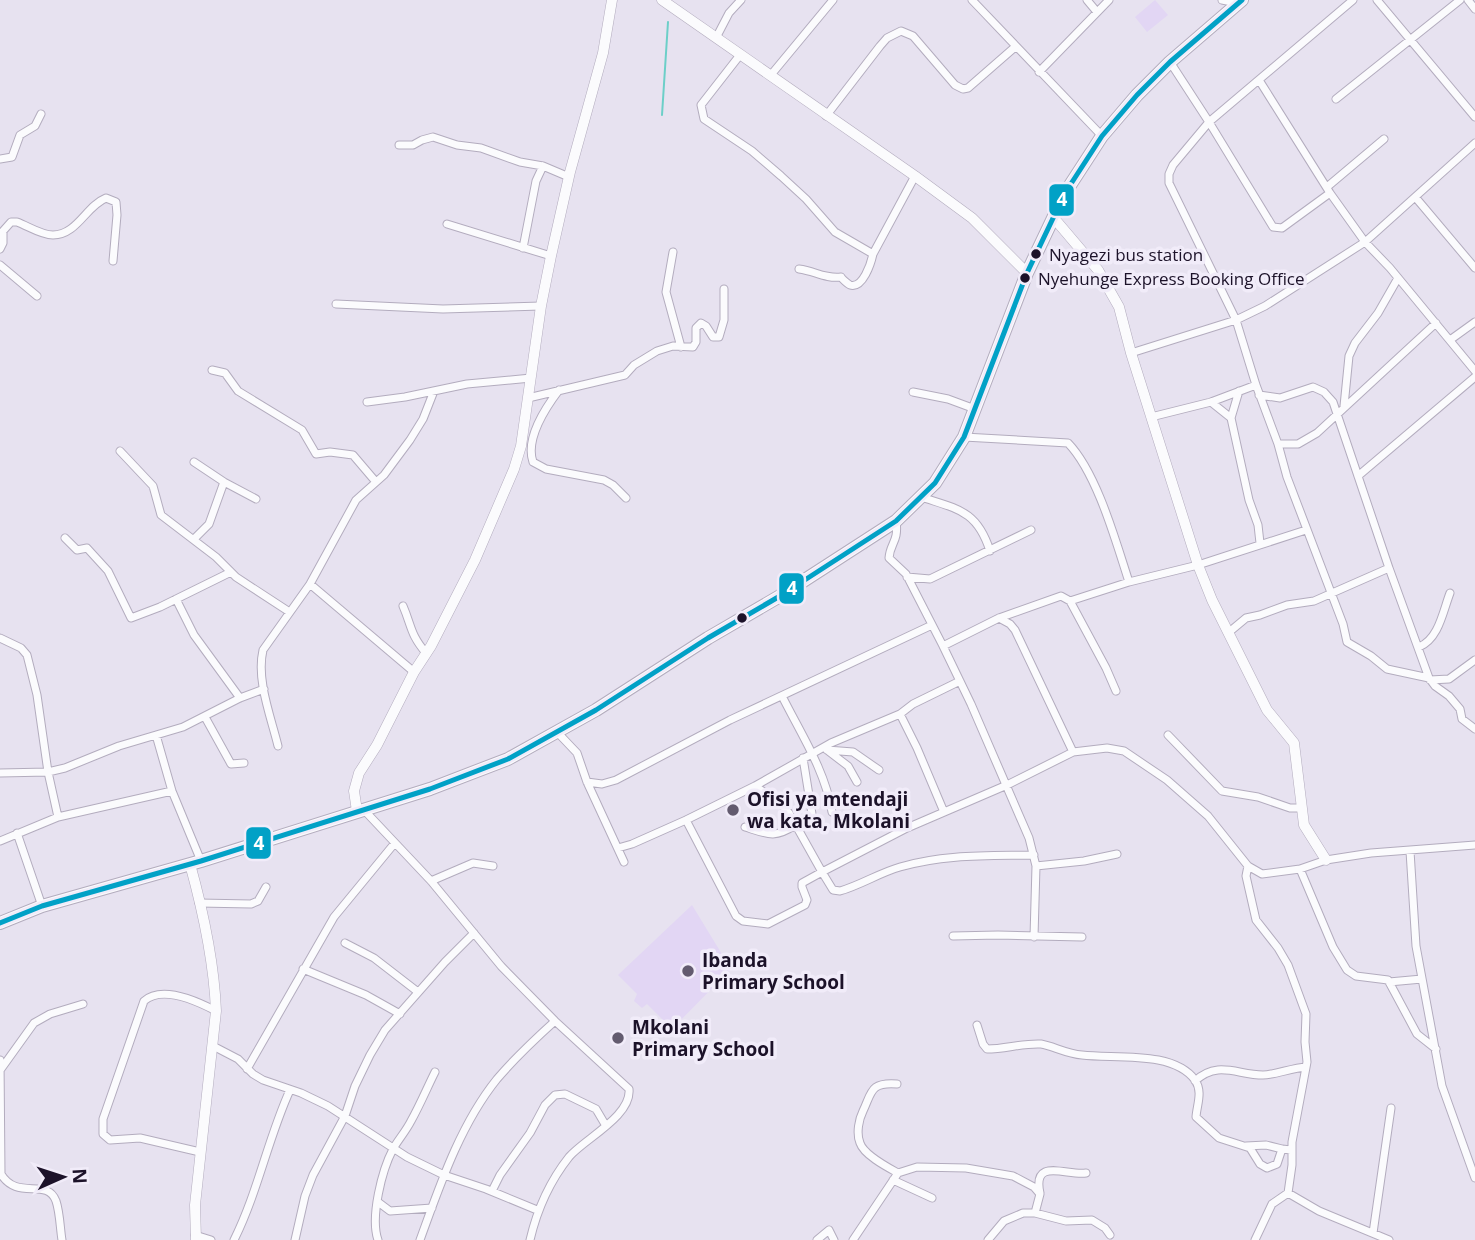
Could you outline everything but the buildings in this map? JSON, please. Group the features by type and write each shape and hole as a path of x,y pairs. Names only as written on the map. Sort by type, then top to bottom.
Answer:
{"highway":[{"path":"0,923 43,906 360,810 508,759 558,733 896,521 939,477 964,437 1027,273 1065,193 1101,136 1170,62 1240,2"}],"street":[{"path":"530,1240 537,1210 570,1156 606,1126 627,1101 629,1089 555,1021 501,966 431,881 360,810 354,792 359,773 377,746 474,560 514,469 521,446 551,256 603,52 612,0"},
{"path":"662,0 972,218 1027,273"},
{"path":"716,38 729,13 741,0"},
{"path":"770,76 832,0"},
{"path":"972,0 1101,136"},
{"path":"1087,0 1097,12"},
{"path":"1040,72 1109,0"},
{"path":"1222,0 1240,2"},
{"path":"1353,0 1209,122 1173,165 1169,183 1236,320 1287,477 1331,593 1347,644 1366,652 1387,669 1429,679 1449,680 1475,660"},
{"path":"1377,0 1475,117"},
{"path":"1336,99 1461,0"},
{"path":"1468,0 1475,9"},
{"path":"826,116 887,38 901,31 913,36 955,85 963,89 968,88 1016,47"},
{"path":"740,55 701,105 704,119 751,151 781,176 835,232 873,254"},
{"path":"1170,62 1273,227 1282,228 1329,190 1384,139"},
{"path":"1259,80 1365,242 1475,371"},
{"path":"0,159 12,158 20,135 35,126 41,114"},
{"path":"399,145 413,145 433,137 543,166 569,177"},
{"path":"1131,353 1236,320 1265,306 1365,242 1475,143"},
{"path":"523,248 536,181 543,166"},
{"path":"799,269 817,273 824,278 841,277 848,285 859,283 915,176"},
{"path":"0,249 4,243 4,228 11,222 51,235 61,233 106,198 116,202 113,261"},
{"path":"1416,198 1475,268"},
{"path":"1053,217 1098,270 1110,289 1125,324 1131,353 1198,565 1228,633 1267,710 1294,743 1304,825 1326,860"},
{"path":"447,224 551,256"},
{"path":"673,253 666,292 681,346"},
{"path":"0,265 37,296"},
{"path":"1344,406 1347,359 1398,278"},
{"path":"528,398 625,375 634,365 657,351 673,346 690,349 695,346 696,328 701,323 714,338 721,335 724,289"},
{"path":"336,304 443,309 541,306"},
{"path":"1450,340 1475,322"},
{"path":"1278,444 1304,442 1436,323"},
{"path":"212,370 225,373 238,391 302,430 316,454 330,452 353,455 376,482"},
{"path":"1358,476 1475,377"},
{"path":"367,402 467,384 531,378"},
{"path":"1151,418 1212,402 1256,385"},
{"path":"1259,395 1280,398 1308,388 1317,388 1329,397 1429,679 1449,696 1459,707 1462,719 1475,729"},
{"path":"560,389 538,426 530,453 533,462 546,469 604,480 626,498"},
{"path":"278,746 264,689 262,650 310,584 356,500 397,460 423,419 433,391"},
{"path":"1239,391 1231,418 1249,500 1258,525 1260,543"},
{"path":"913,392 948,399 976,409"},
{"path":"1212,402 1231,418"},
{"path":"964,437 1069,443 1099,497 1129,582"},
{"path":"120,451 152,486 160,513 231,572 288,611"},
{"path":"194,462 256,499"},
{"path":"194,539 209,524 224,482"},
{"path":"921,497 961,511 970,517 979,525 990,551"},
{"path":"896,521 898,534 889,558 907,577 943,646 1007,785 1034,855 1034,937"},
{"path":"907,577 930,579 1031,530"},
{"path":"1070,601 1129,582 1198,565 1307,530"},
{"path":"65,538 77,550 87,548 103,564 131,618 231,572"},
{"path":"1228,633 1246,618 1287,605 1314,601 1389,568"},
{"path":"310,584 414,672"},
{"path":"1419,647 1427,643 1434,633 1450,593"},
{"path":"943,646 999,618 1061,596 1070,601 1116,691"},
{"path":"176,599 194,635 240,698"},
{"path":"403,606 410,629 426,653"},
{"path":"999,618 1015,630 1073,752"},
{"path":"587,782 602,784 616,780 730,720 932,625"},
{"path":"0,638 21,648 27,655 37,695 48,772 58,817"},
{"path":"618,848 686,820 755,786 810,753 825,749 900,714 912,704 960,681"},
{"path":"0,773 48,772 65,768 118,746 156,736 205,717 240,698 264,689"},
{"path":"782,696 825,781 832,812"},
{"path":"900,714 943,812"},
{"path":"205,717 231,764 244,763"},
{"path":"558,733 577,754 624,862"},
{"path":"1168,735 1222,791 1258,797 1290,808 1300,808"},
{"path":"156,736 195,862 199,903 215,984 213,1046 195,1205 196,1237 211,1240"},
{"path":"686,820 732,909 743,921 768,924 805,905 807,900 801,885 822,872 907,828 1007,785 1073,752 1107,748 1124,751 1191,799 1248,866 1262,874 1300,869 1326,860 1371,853 1475,845"},
{"path":"825,749 853,752 879,770"},
{"path":"825,749 848,766 857,782"},
{"path":"803,758 812,814"},
{"path":"755,786 782,804 833,890 840,891 894,869 929,859 978,854 1034,855"},
{"path":"0,841 58,817 172,791"},
{"path":"745,827 775,835 795,825"},
{"path":"17,833 43,906"},
{"path":"247,1069 275,1024 303,969 348,897 394,844"},
{"path":"1410,851 1413,920 1443,1093 1475,1178"},
{"path":"1036,866 1117,854"},
{"path":"431,881 473,863 493,866"},
{"path":"1248,866 1246,876 1256,920 1278,948 1304,1005 1308,1058 1291,1150 1288,1193 1272,1204 1255,1240"},
{"path":"1300,869 1333,947 1347,970 1356,976 1385,978 1416,1032 1436,1049"},
{"path":"199,903 251,904 258,901 266,887"},
{"path":"295,1240 302,1205 313,1175 345,1116 355,1086 384,1030 474,933"},
{"path":"953,936 1082,937"},
{"path":"345,943 374,958 418,992"},
{"path":"303,969 366,995 400,1014"},
{"path":"1389,982 1422,979"},
{"path":"200,1152 140,1138 110,1140 103,1134 103,1119 144,1001 153,995 170,995 201,1003 216,1011"},
{"path":"1,1069 40,1018 83,1004"},
{"path":"420,1240 444,1175 468,1126 496,1080 522,1051 555,1021"},
{"path":"977,1025 987,1049 1042,1044 1061,1052 1130,1056 1172,1065 1195,1081 1199,1096 1195,1115 1224,1140 1246,1146 1266,1145 1291,1150"},
{"path":"213,1046 237,1059 263,1080 328,1106 393,1149 444,1175 537,1210"},
{"path":"0,1060 1,1174 9,1185 40,1189 52,1195 56,1201 62,1240"},
{"path":"1195,1081 1208,1071 1266,1075 1289,1068 1306,1067"},
{"path":"378,1240 376,1222 384,1171 435,1072"},
{"path":"897,1084 879,1085 867,1096 859,1118 860,1144 895,1177 932,1198"},
{"path":"234,1240 260,1178 290,1090"},
{"path":"492,1191 545,1105 555,1095 565,1094 596,1109 606,1126"},
{"path":"1373,1233 1391,1108"},
{"path":"1246,1146 1260,1164 1267,1168 1277,1164 1282,1149"},
{"path":"853,1240 895,1177 917,1167 974,1169 1020,1177 1040,1194"},
{"path":"1035,1213 1040,1194 1038,1181 1044,1173 1049,1170 1072,1174 1086,1173"},
{"path":"1288,1193 1319,1211 1389,1240"},
{"path":"378,1202 390,1211 432,1208"},
{"path":"988,1240 1004,1221 1013,1215 1035,1213 1066,1221 1092,1220 1105,1228 1110,1235"},
{"path":"817,1240 829,1230 834,1240"}],"shaded area":[{"path":"1155,0 1168,15 1147,32 1135,17"},
{"name":"Ibanda Primary School","path":"692,905 731,969 672,1029 647,1004 642,1008 634,1001 637,994 618,975"}],"waterway":[{"path":"662,115 668,22"}],"transit line":[{"name":"4","path":"0,923 42,906 201,861 430,789 508,759 596,710 896,521 935,483 964,437 1027,273 1065,193 1102,136 1170,62 1242,0"}],"place":[{"name":"Nyagezi bus station","path":"1036,254"},
{"name":"Nyehunge Express Booking Office","path":"1025,278"},
{"name":"Ofisi ya mtendaji wa kata, Mkolani","path":"733,810"},
{"name":"Ibanda Primary School","path":"688,971"},
{"name":"Mkolani Primary School","path":"618,1038"}]}
